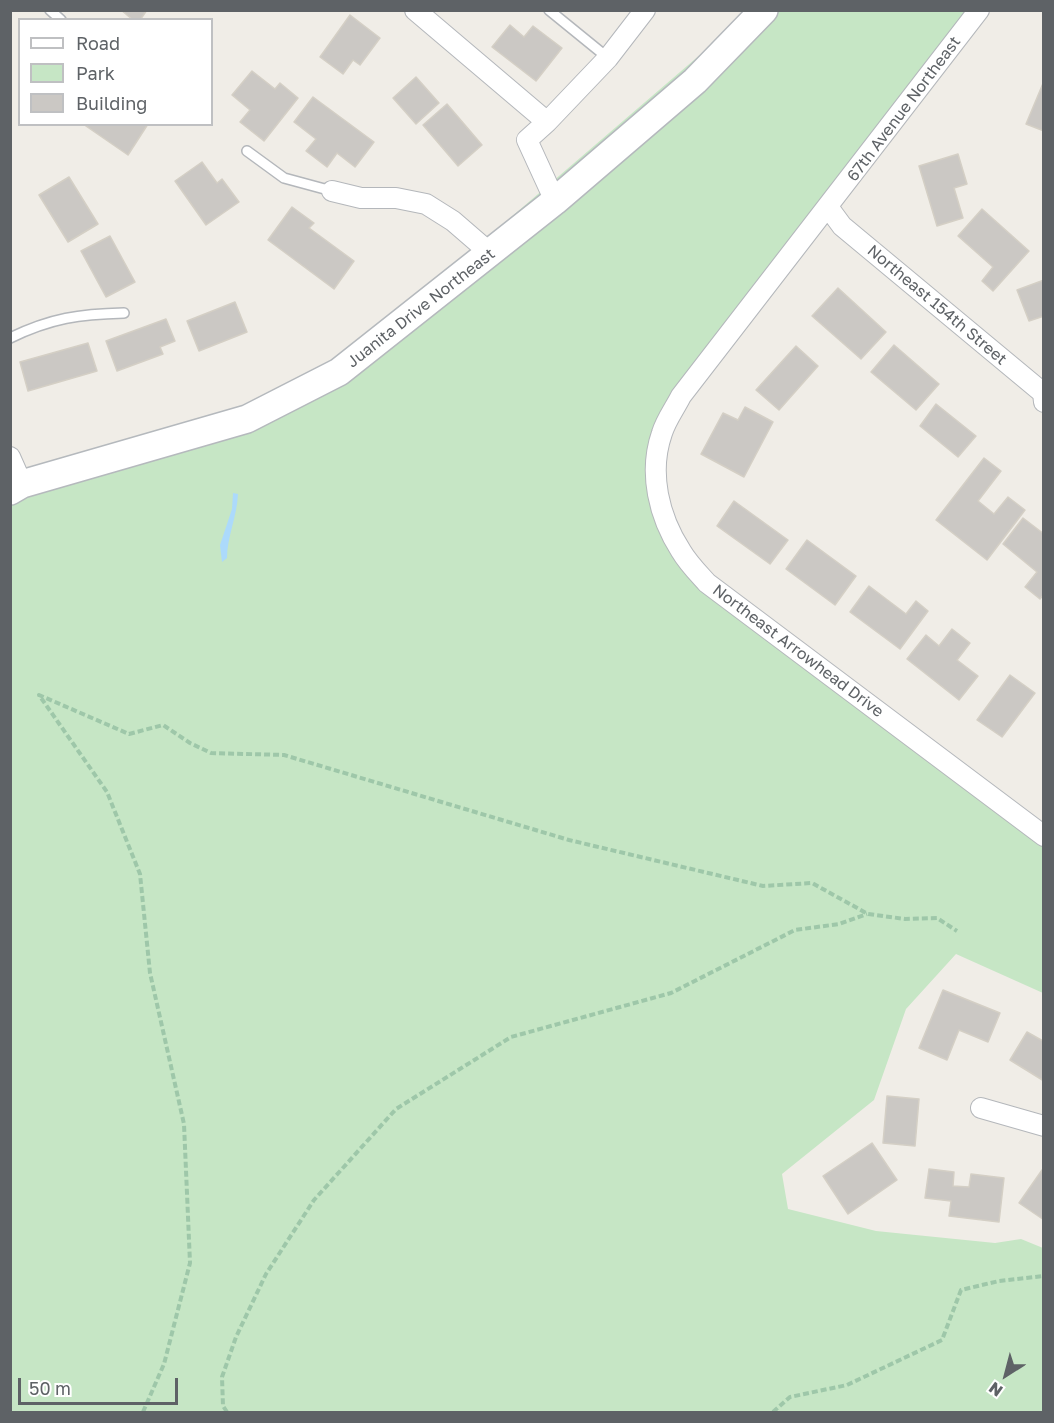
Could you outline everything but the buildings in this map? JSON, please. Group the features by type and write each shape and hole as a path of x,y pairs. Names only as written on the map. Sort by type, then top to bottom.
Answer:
{"main road":[{"name":"Juanita Drive Northeast","path":"16,488 247,419 339,372 555,201 695,81 764,10"}],"street":[{"path":"415,10 547,122"},
{"path":"555,201 527,140 608,58 645,10"},
{"name":"67th Avenue Northeast","path":"828,207 979,10"},
{"path":"332,191 362,198 396,198 426,204 453,220 490,253"},
{"name":"Northeast 154th Street","path":"828,207 842,226 1043,396"},
{"name":"Northeast Arrowhead Drive","path":"828,207 681,396 662,433 655,465 658,497 664,521 681,553 707,583 1044,836"},
{"path":"10,457 16,488"},
{"path":"981,1108 1044,1126"}],"lane":[{"path":"549,10 608,58"},
{"path":"247,151 284,178 332,191"},
{"path":"10,338 41,324 84,314 124,313"}],"path":[{"path":"143,1413 164,1364 190,1263 184,1124 150,973 140,874 107,792 39,695 129,734 163,725 190,743 211,753 284,755 569,840 763,886 812,884 868,914 905,919 937,918 957,931"},
{"path":"227,1413 223,1406 222,1377 236,1337 266,1274 314,1200 396,1109 511,1037 671,993 795,930 839,924 868,914"},
{"path":"773,1413 790,1397 847,1385 942,1340 960,1290 999,1281 1044,1276"}],"green space":[{"path":"751,11 979,11 681,396 655,465 682,553 1043,836 1043,993 956,954 906,1009 874,1100 782,1174 788,1209 876,1231 995,1243 1021,1239 1043,1248 1043,1412 11,1412 10,490 247,419 332,366 481,243"}],"water":[{"path":"233,493 238,494 237,502 227,558 222,562 220,545 232,509"}]}
